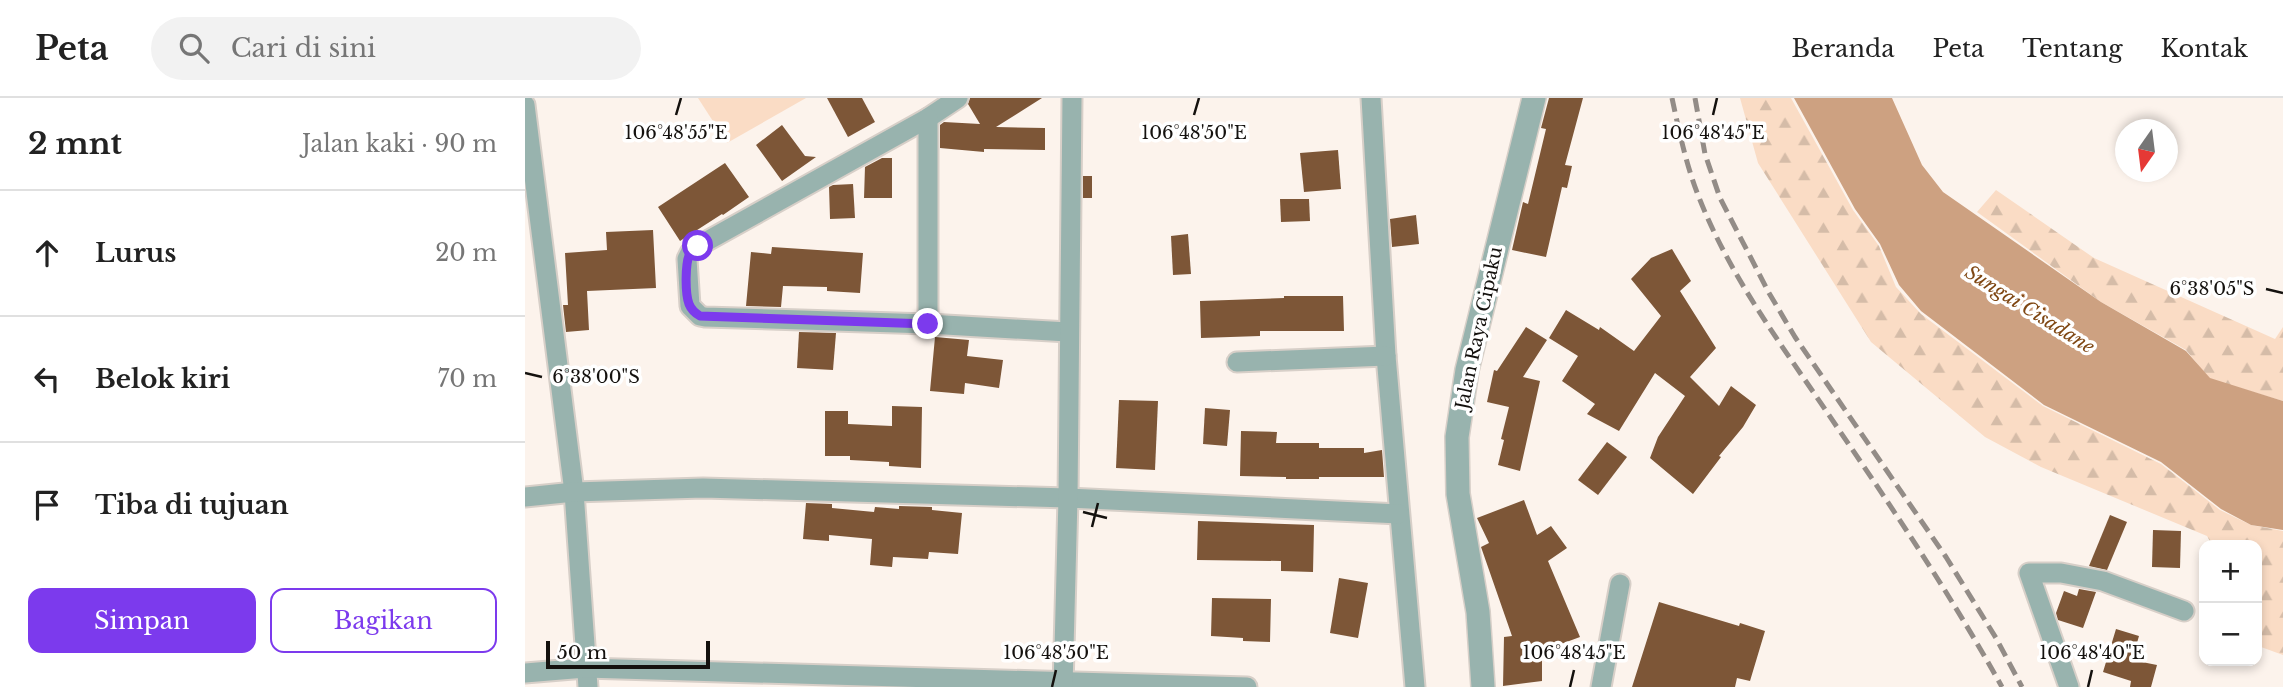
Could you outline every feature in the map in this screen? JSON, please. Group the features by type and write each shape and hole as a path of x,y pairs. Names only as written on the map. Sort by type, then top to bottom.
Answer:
{"street":[{"path":"958,98 928,118 698,246 690,253 687,265 688,301 694,312 700,316 1068,332"},
{"path":"1063,685 1068,498 1072,98"},
{"path":"1371,98 1386,356 1415,687"},
{"name":"Jalan Raya Cipaku","path":"1483,687 1478,612 1458,494 1457,437 1467,369 1534,98"},
{"path":"525,104 574,492 587,677"},
{"path":"928,118 928,324"},
{"path":"1237,362 1386,356"},
{"path":"525,497 574,492 703,488 1068,498 1399,514"},
{"path":"2069,687 2029,573 2061,573 2103,581 2185,611"},
{"path":"1601,687 1620,584"},
{"path":"525,673 587,677 1247,687"}],"green space":[{"path":"698,98 806,98 727,143"},
{"path":"1740,98 1791,98 1853,210 1879,246 1896,287 1921,314 2043,406 2161,464 2220,510 2251,525 2283,531 2283,655 2262,647 2262,540 2209,540 2207,536 2041,467 1985,437 1871,342 1758,163"},
{"path":"1996,190 2094,258 2275,339 2283,327 2283,401 2210,379 2186,350 2101,302 1977,212"}],"water":[{"name":"Sungai Cisadane","path":"1794,98 1892,98 1922,165 1943,192 2101,302 2186,351 2210,378 2283,401 2283,530 2251,525 2221,509 2161,462 2044,405 1921,311 1899,285 1880,244 1855,209"}],"building":[{"path":"827,98 862,98 875,122 848,137"},
{"path":"970,98 1042,98 996,127 1045,128 1045,150 984,149 984,152 940,148 940,125 944,122 980,124 968,104"},
{"path":"1549,98 1583,98 1565,165 1572,166 1567,188 1562,187 1546,257 1512,250 1523,202 1528,204 1546,129 1541,128"},
{"path":"782,125 805,156 816,157 782,181 756,145"},
{"path":"1338,150 1341,189 1304,192 1300,153"},
{"path":"882,158 892,158 892,198 864,198 865,167"},
{"path":"725,163 749,197 680,241 658,207"},
{"path":"1083,176 1092,176 1092,198 1083,198"},
{"path":"853,184 855,218 830,219 829,187"},
{"path":"1280,199 1309,199 1310,221 1281,222"},
{"path":"1416,215 1419,244 1392,247 1390,219"},
{"path":"653,230 656,288 587,291 589,330 566,332 563,305 568,305 565,253 607,250 606,232"},
{"path":"1188,234 1191,274 1173,275 1171,236"},
{"path":"772,247 863,253 860,293 827,291 827,287 783,286 781,307 746,306 751,252 771,254"},
{"path":"1672,249 1691,281 1680,291 1716,348 1690,377 1719,406 1731,386 1756,405 1743,427 1693,494 1650,458 1658,437 1685,396 1655,373 1619,431 1587,414 1595,404 1562,381 1578,356 1549,338 1566,310 1599,330 1600,327 1634,351 1661,316 1631,279 1651,258"},
{"path":"1343,296 1344,331 1260,331 1260,336 1201,338 1200,301"},
{"path":"1526,327 1547,340 1523,377 1540,381 1520,471 1498,465 1509,407 1487,402 1494,370 1497,371"},
{"path":"799,332 836,333 833,370 797,368"},
{"path":"935,337 969,340 967,356 1003,360 999,388 965,383 964,394 930,391"},
{"path":"1119,400 1158,401 1155,470 1116,468"},
{"path":"892,406 922,407 921,468 889,466 889,462 850,460 850,456 825,456 825,411 848,411 848,424 892,426"},
{"path":"1205,408 1230,410 1227,446 1203,444"},
{"path":"1241,431 1277,432 1276,443 1319,443 1319,448 1364,448 1364,453 1382,450 1384,477 1286,479 1240,476"},
{"path":"1607,442 1627,457 1598,495 1578,480"},
{"path":"1524,500 1537,535 1551,526 1567,548 1548,561 1580,637 1542,651 1542,681 1503,686 1504,637 1512,636 1481,547 1489,543 1477,518"},
{"path":"806,503 832,504 832,508 874,512 875,507 899,509 899,506 932,507 932,510 962,513 958,554 929,552 928,559 893,557 892,567 870,565 872,539 829,535 829,541 803,539"},
{"path":"2110,515 2127,522 2107,570 2089,566"},
{"path":"1198,521 1314,525 1313,572 1281,571 1281,561 1197,560"},
{"path":"2153,530 2181,531 2180,568 2152,567"},
{"path":"1339,578 1368,583 1358,638 1330,633"},
{"path":"2079,589 2096,592 2083,628 2058,620 2056,613 2064,591 2077,596"},
{"path":"1212,598 1271,599 1270,642 1211,636"},
{"path":"1659,602 1765,631 1750,681 1737,678 1735,687 1632,687"},
{"path":"2116,629 2139,636 2132,660 2157,665 2151,687 2130,687 2131,681 2103,672"}],"railway":[{"path":"1672,98 1694,183 1711,226 1743,286 1923,555 2002,687"},
{"path":"1695,98 1705,154 1720,198 1769,293 1795,337 1946,557 1996,638 2022,687"}],"route":[{"path":"698,246 687,259 688,301 694,312 700,316 928,324"}]}
